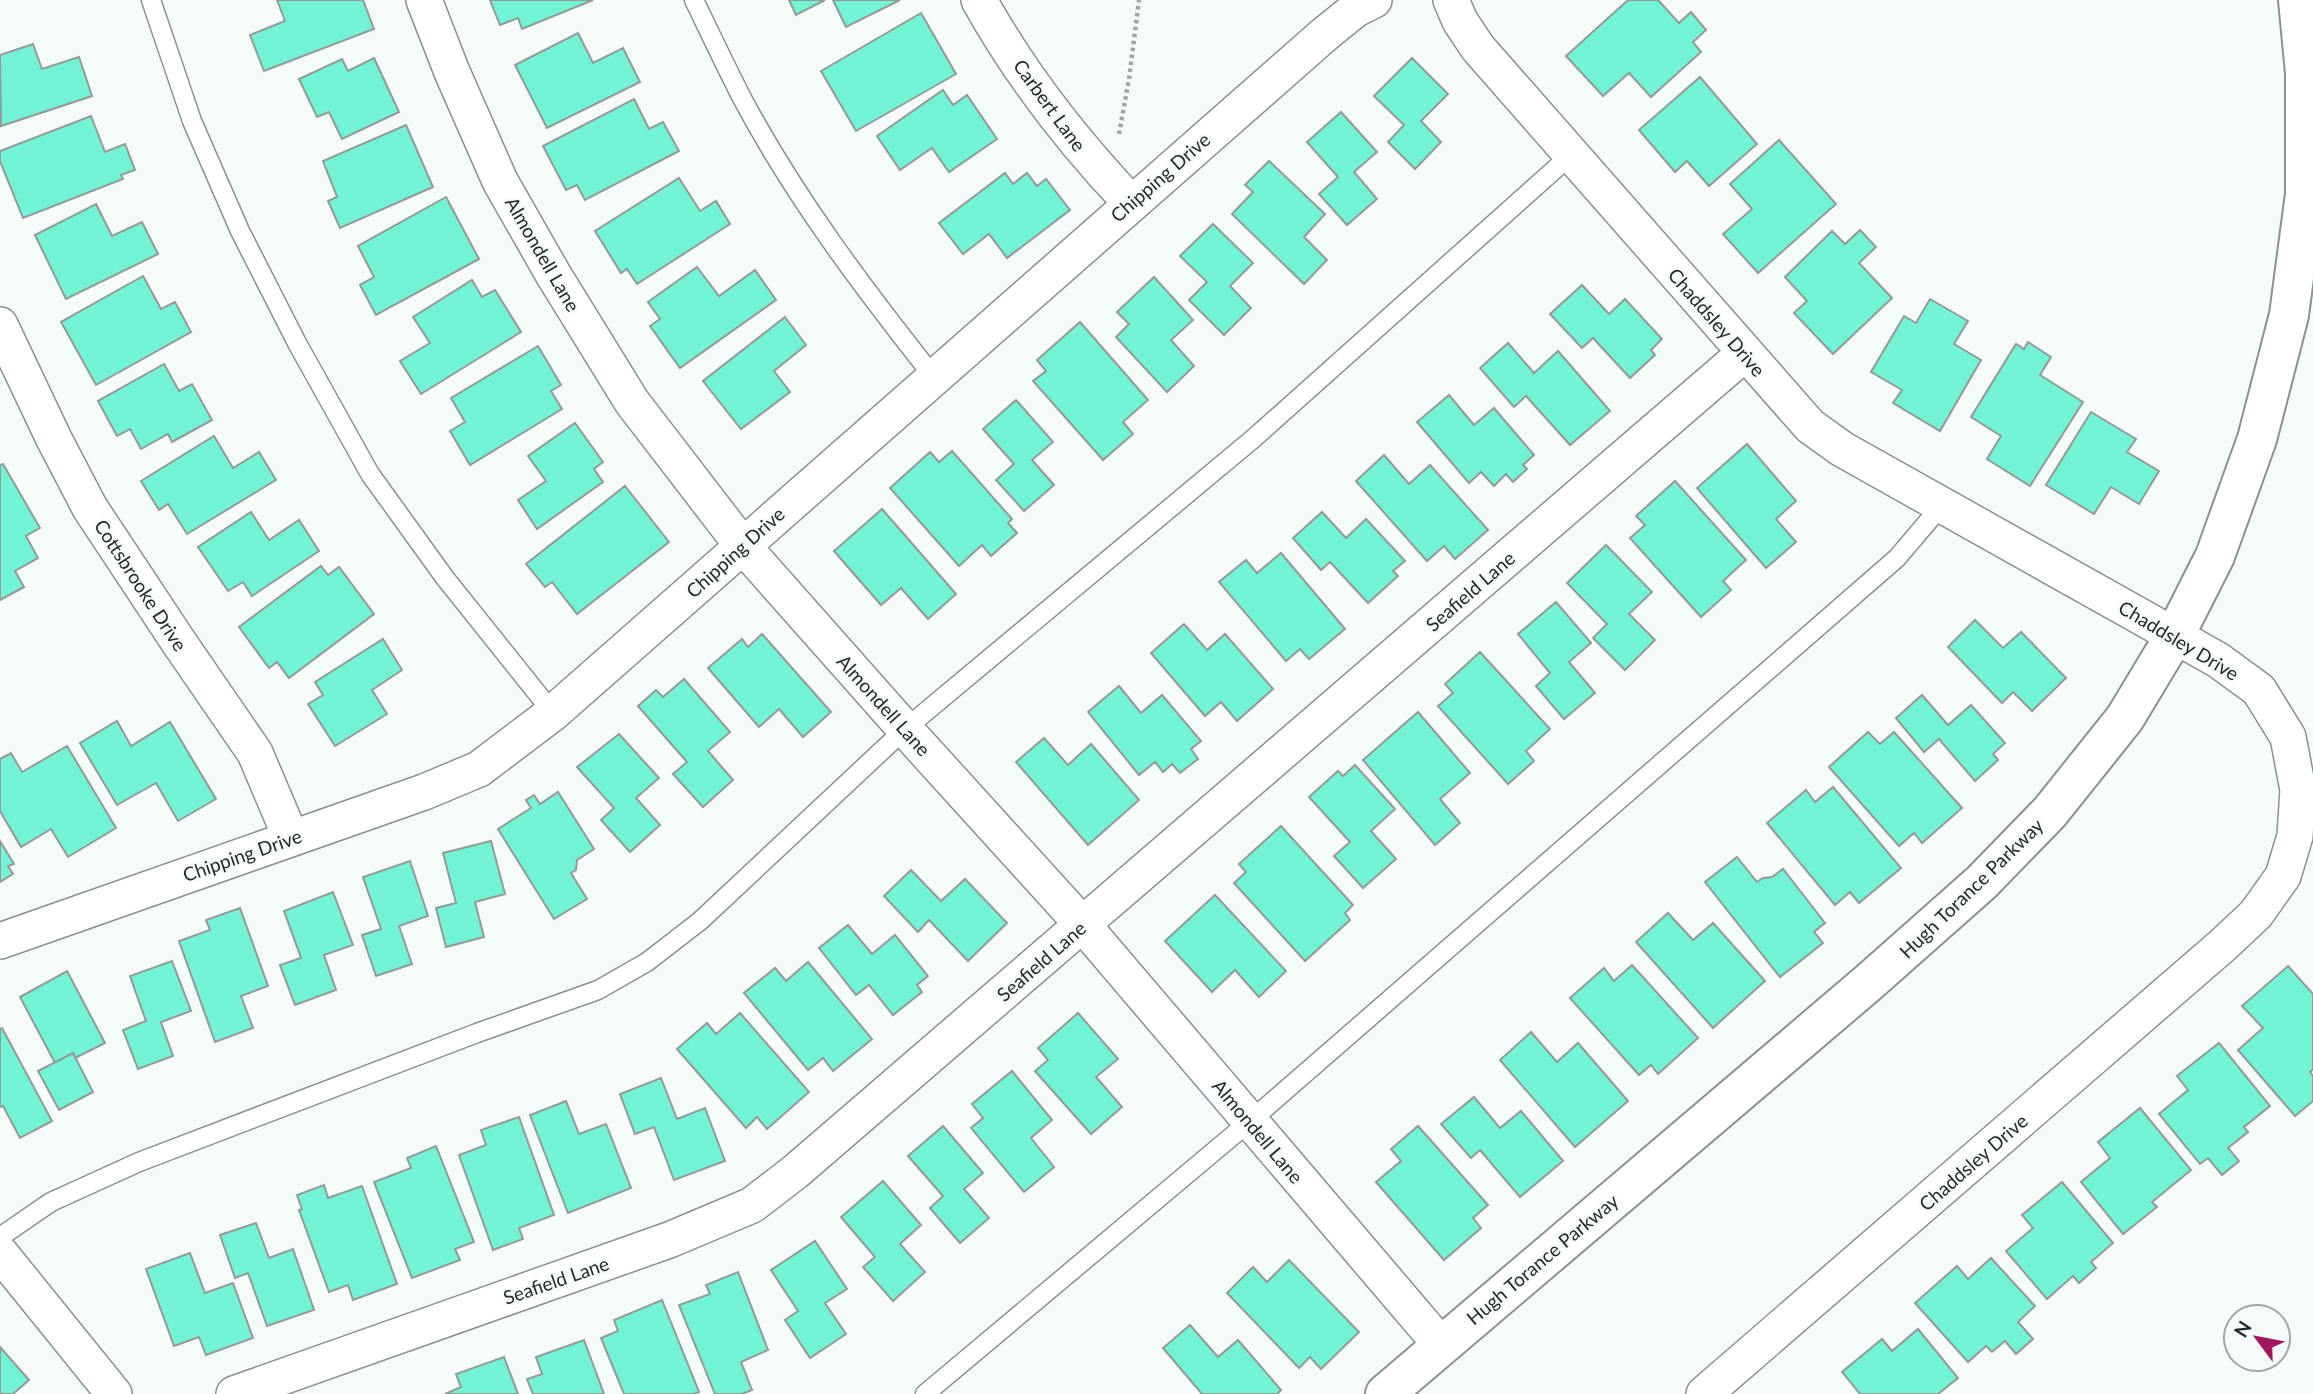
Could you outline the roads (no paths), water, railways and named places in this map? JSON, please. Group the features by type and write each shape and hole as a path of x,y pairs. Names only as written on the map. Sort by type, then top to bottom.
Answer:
{"street":[{"name":"Almondell Lane","path":"425,0 452,72 500,181 553,274 632,402 742,545 1083,925 1440,1345"},
{"name":"Carbert Lane","path":"979,0 1044,101 1099,170 1131,204"},
{"name":"Chipping Drive","path":"0,942 41,925 424,792 479,769 553,713 1325,34 1356,9 1374,0"},
{"name":"Chaddsley Drive","path":"1451,0 1478,48 1810,426 1842,449 2218,660 2259,690 2288,737 2298,790 2295,836 2283,876 2256,914 1704,1394"},
{"name":"Hugh Torance Parkway","path":"1385,1394 1868,983 1982,881 2050,812 2116,729 2175,635 2215,556 2257,439 2289,315 2305,194 2305,73 2298,0"},
{"name":"Cottsbrooke Drive","path":"0,325 14,390 180,644 255,753 291,838"},
{"name":"Seafield Lane","path":"234,1394 669,1240 752,1205 795,1172 1083,925 1744,354"},
{"path":"0,1253 114,1394"}],"lane":[{"path":"151,0 192,121 240,231 297,343 370,474 445,578 553,713"},
{"path":"694,0 744,101 798,192 862,287 933,376"},
{"path":"0,1237 51,1202 139,1162 477,1033 598,990 647,962 700,921 905,729 1254,438 1572,154"},
{"path":"925,1394 1250,1122 1897,558 1942,505"}]}
